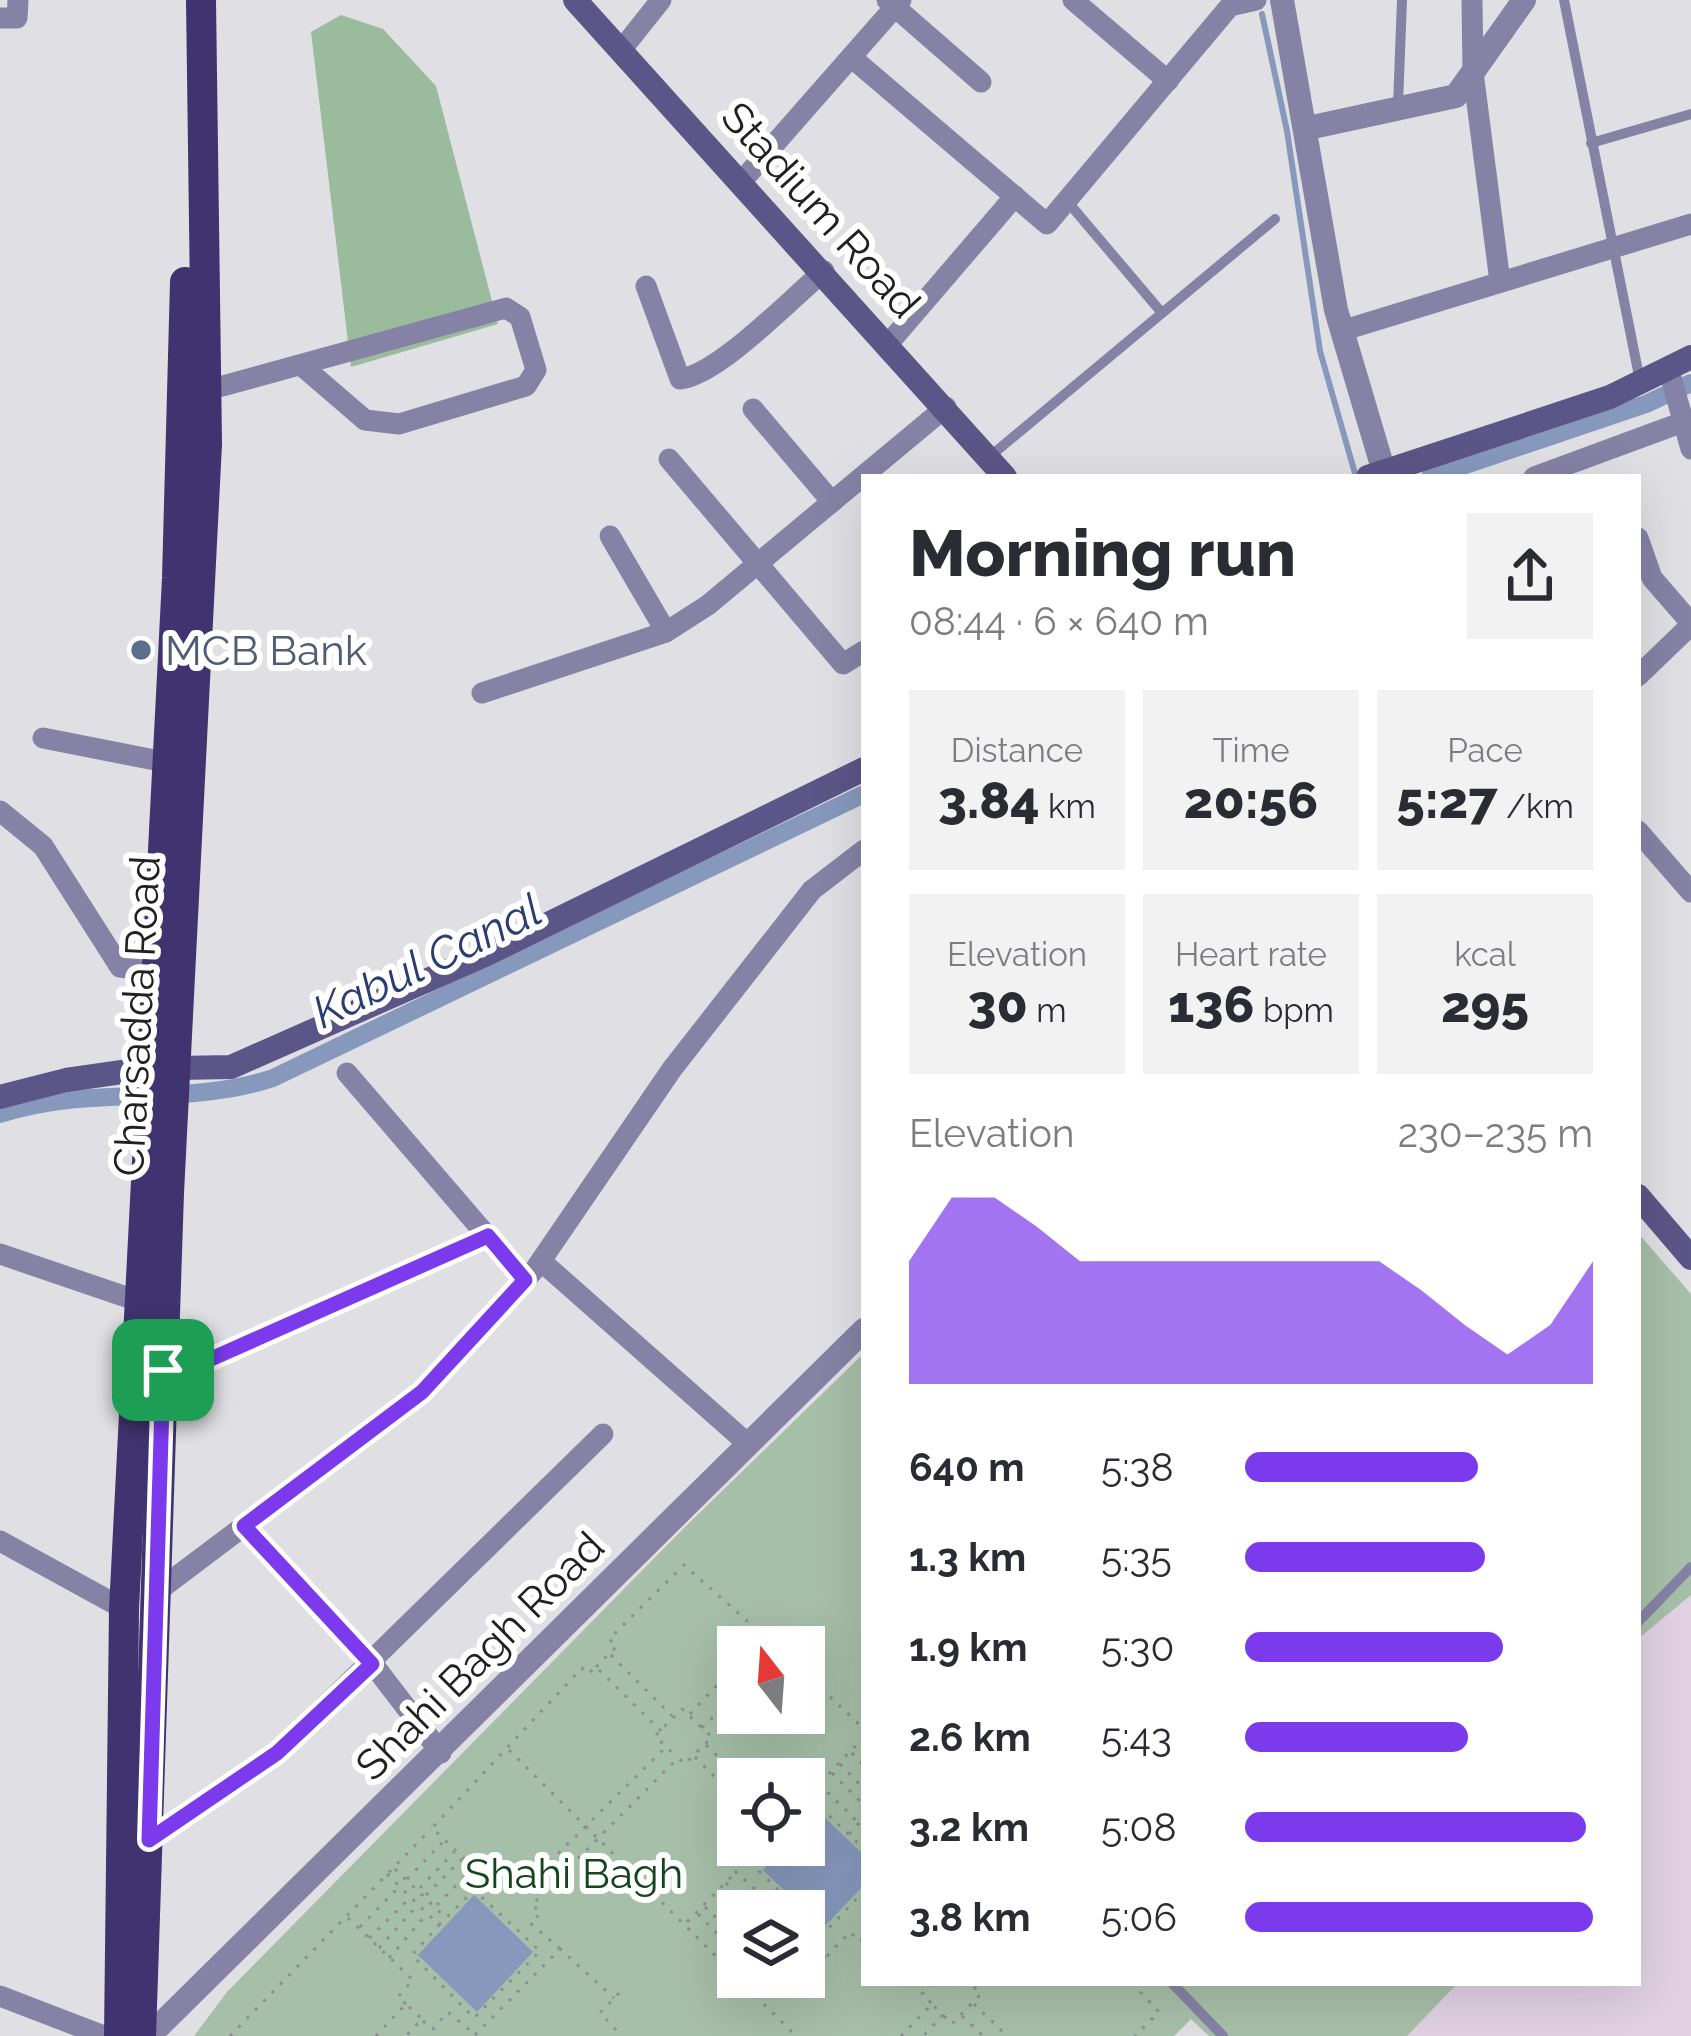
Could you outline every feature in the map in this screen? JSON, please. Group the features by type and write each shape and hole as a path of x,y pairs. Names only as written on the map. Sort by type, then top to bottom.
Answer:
{"main road":[{"name":"Charsadda Road","path":"119,2036 124,1609 141,1303 163,1089 155,973 165,762 195,389 181,0"},
{"name":"Charsadda Road","path":"145,2036 163,1370 163,1089 195,389 201,0"},
{"name":"Stadium Road","path":"575,0 997,467"},
{"path":"1382,474 1610,397 1677,366"},
{"path":"0,1097 66,1080 163,1089 231,1067 489,953 861,770"},
{"path":"1641,1200 1691,1258"}],"street":[{"path":"0,18 17,18 18,0"},
{"path":"622,49 661,0"},
{"path":"1073,0 1168,81"},
{"path":"851,57 1047,224 1230,6 1256,0"},
{"path":"1282,0 1341,331 1379,474"},
{"path":"1472,0 1473,72 1500,283"},
{"path":"1308,128 1456,96 1524,0"},
{"path":"742,181 894,2 981,82"},
{"path":"889,343 1015,196"},
{"path":"1341,331 1691,224"},
{"path":"646,286 680,379 692,378 824,271"},
{"path":"195,389 506,308 520,317 536,370 526,386 399,424 364,420 301,365"},
{"path":"1677,366 1691,449"},
{"path":"866,474 946,407"},
{"path":"753,409 832,502"},
{"path":"1543,474 1608,453 1686,418"},
{"path":"1608,453 1616,474"},
{"path":"669,459 843,664 861,652"},
{"path":"482,694 666,632 861,478"},
{"path":"610,536 666,632"},
{"path":"1641,547 1652,578 1691,624 1641,673"},
{"path":"43,738 165,762"},
{"path":"0,811 43,846 120,967 155,973"},
{"path":"1641,834 1691,892"},
{"path":"155,1593 422,1392 541,1261 672,1070 812,890 861,852"},
{"path":"347,1073 525,1280"},
{"path":"163,1370 211,1359 488,1236"},
{"path":"0,1254 141,1303"},
{"path":"541,1261 748,1444"},
{"name":"Shahi Bagh Road","path":"145,2036 441,1753 861,1333"},
{"path":"149,1840 277,1753 603,1434"},
{"path":"244,1526 372,1664 441,1753"},
{"path":"0,1541 124,1609"},
{"path":"0,1996 104,2036"}],"lane":[{"path":"1398,109 1402,0"},
{"path":"1564,0 1640,382"},
{"path":"1592,142 1691,114"},
{"path":"1067,201 1162,314"},
{"path":"997,467 1162,314 1275,219"},
{"path":"1641,1619 1691,1567"},
{"path":"1175,1986 1222,2036"}],"path":[{"path":"230,2036 509,1750 581,1668 588,1675 610,1654 617,1646 609,1639 684,1565 753,1626"},
{"path":"610,1654 674,1718"},
{"path":"596,1667 661,1731"},
{"path":"688,1715 717,1685"},
{"path":"825,1692 861,1727"},
{"path":"682,1709 688,1715 712,1737 685,1765 655,1736 682,1709"},
{"path":"702,1728 717,1713"},
{"path":"825,1777 861,1740"},
{"path":"705,1744 719,1758"},
{"path":"857,1745 861,1749"},
{"path":"432,1828 500,1893 508,1885 518,1893 666,1747"},
{"path":"509,1750 717,1957"},
{"path":"850,1752 861,1763"},
{"path":"693,1756 717,1779"},
{"path":"622,2036 600,2013 616,1996 530,1923 541,1913 532,1905 678,1758"},
{"path":"838,1763 861,1786"},
{"path":"830,1772 861,1802"},
{"path":"825,1790 861,1824"},
{"path":"825,1812 861,1846"},
{"path":"849,1834 861,1827"},
{"path":"856,1842 861,1831"},
{"path":"406,1880 445,1840"},
{"path":"417,1891 455,1850"},
{"path":"424,1897 463,1858"},
{"path":"718,1890 742,1866"},
{"path":"764,1866 759,1871 778,1890"},
{"path":"394,1868 446,1918"},
{"path":"435,1907 474,1868"},
{"path":"736,1872 755,1890"},
{"path":"387,1874 439,1925"},
{"path":"726,1882 733,1890"},
{"path":"358,1929 400,1887"},
{"path":"474,1890 540,1951 474,2018 412,1955 439,1925 474,1890"},
{"path":"685,1924 717,1891"},
{"path":"825,1932 861,1894"},
{"path":"369,1938 410,1897"},
{"path":"379,1948 418,1905"},
{"path":"704,1906 717,1919"},
{"path":"697,1913 717,1932"},
{"path":"389,1958 427,1914"},
{"path":"346,1917 413,1981 398,1997 422,2019 433,2029 448,2012 476,2036 560,1949"},
{"path":"826,1957 850,1932 861,1941"},
{"path":"928,1986 922,1994 952,2024 981,1994 974,1986"},
{"path":"1135,1986 1160,2012 1135,2036"},
{"path":"759,1998 796,2036"},
{"path":"772,2011 783,1999"},
{"path":"973,2002 1007,2036"},
{"path":"376,2036 406,2004"},
{"path":"901,2036 932,2004"},
{"path":"923,2036 943,2015"},
{"path":"961,2015 983,2036"},
{"path":"406,2036 422,2019"}],"shaded area":[{"path":"1691,1595 1691,2036 1407,2036 1455,1986 1641,1986 1641,1637"}],"green space":[{"path":"341,15 383,29 436,86 498,324 351,367 311,32"},
{"path":"1641,1236 1691,1294 1691,1595 1641,1637"},
{"name":"Shahi Bagh","path":"861,1356 861,1986 1455,1986 1407,2036 1209,2036 1191,2019 1174,2036 194,2036 227,1992 685,1527"}],"water":[{"path":"825,1818 861,1852 861,1888 825,1926 825,1890 784,1890 763,1870 767,1866 825,1866"},
{"path":"474,1895 533,1952 477,2012 418,1955"}],"waterway":[{"path":"1262,14 1287,131 1320,351 1355,474"},
{"name":"Kabul Canal","path":"1439,474 1646,404 1691,383"},
{"name":"Kabul Canal","path":"0,1114 68,1100 205,1092 273,1078 861,795"}],"place":[{"name":"MCB Bank","path":"141,650"}],"route":[{"path":"488,1236 525,1280 422,1392 244,1526 372,1664 277,1753 149,1840 158,1503 163,1370 211,1359 488,1236"}]}
